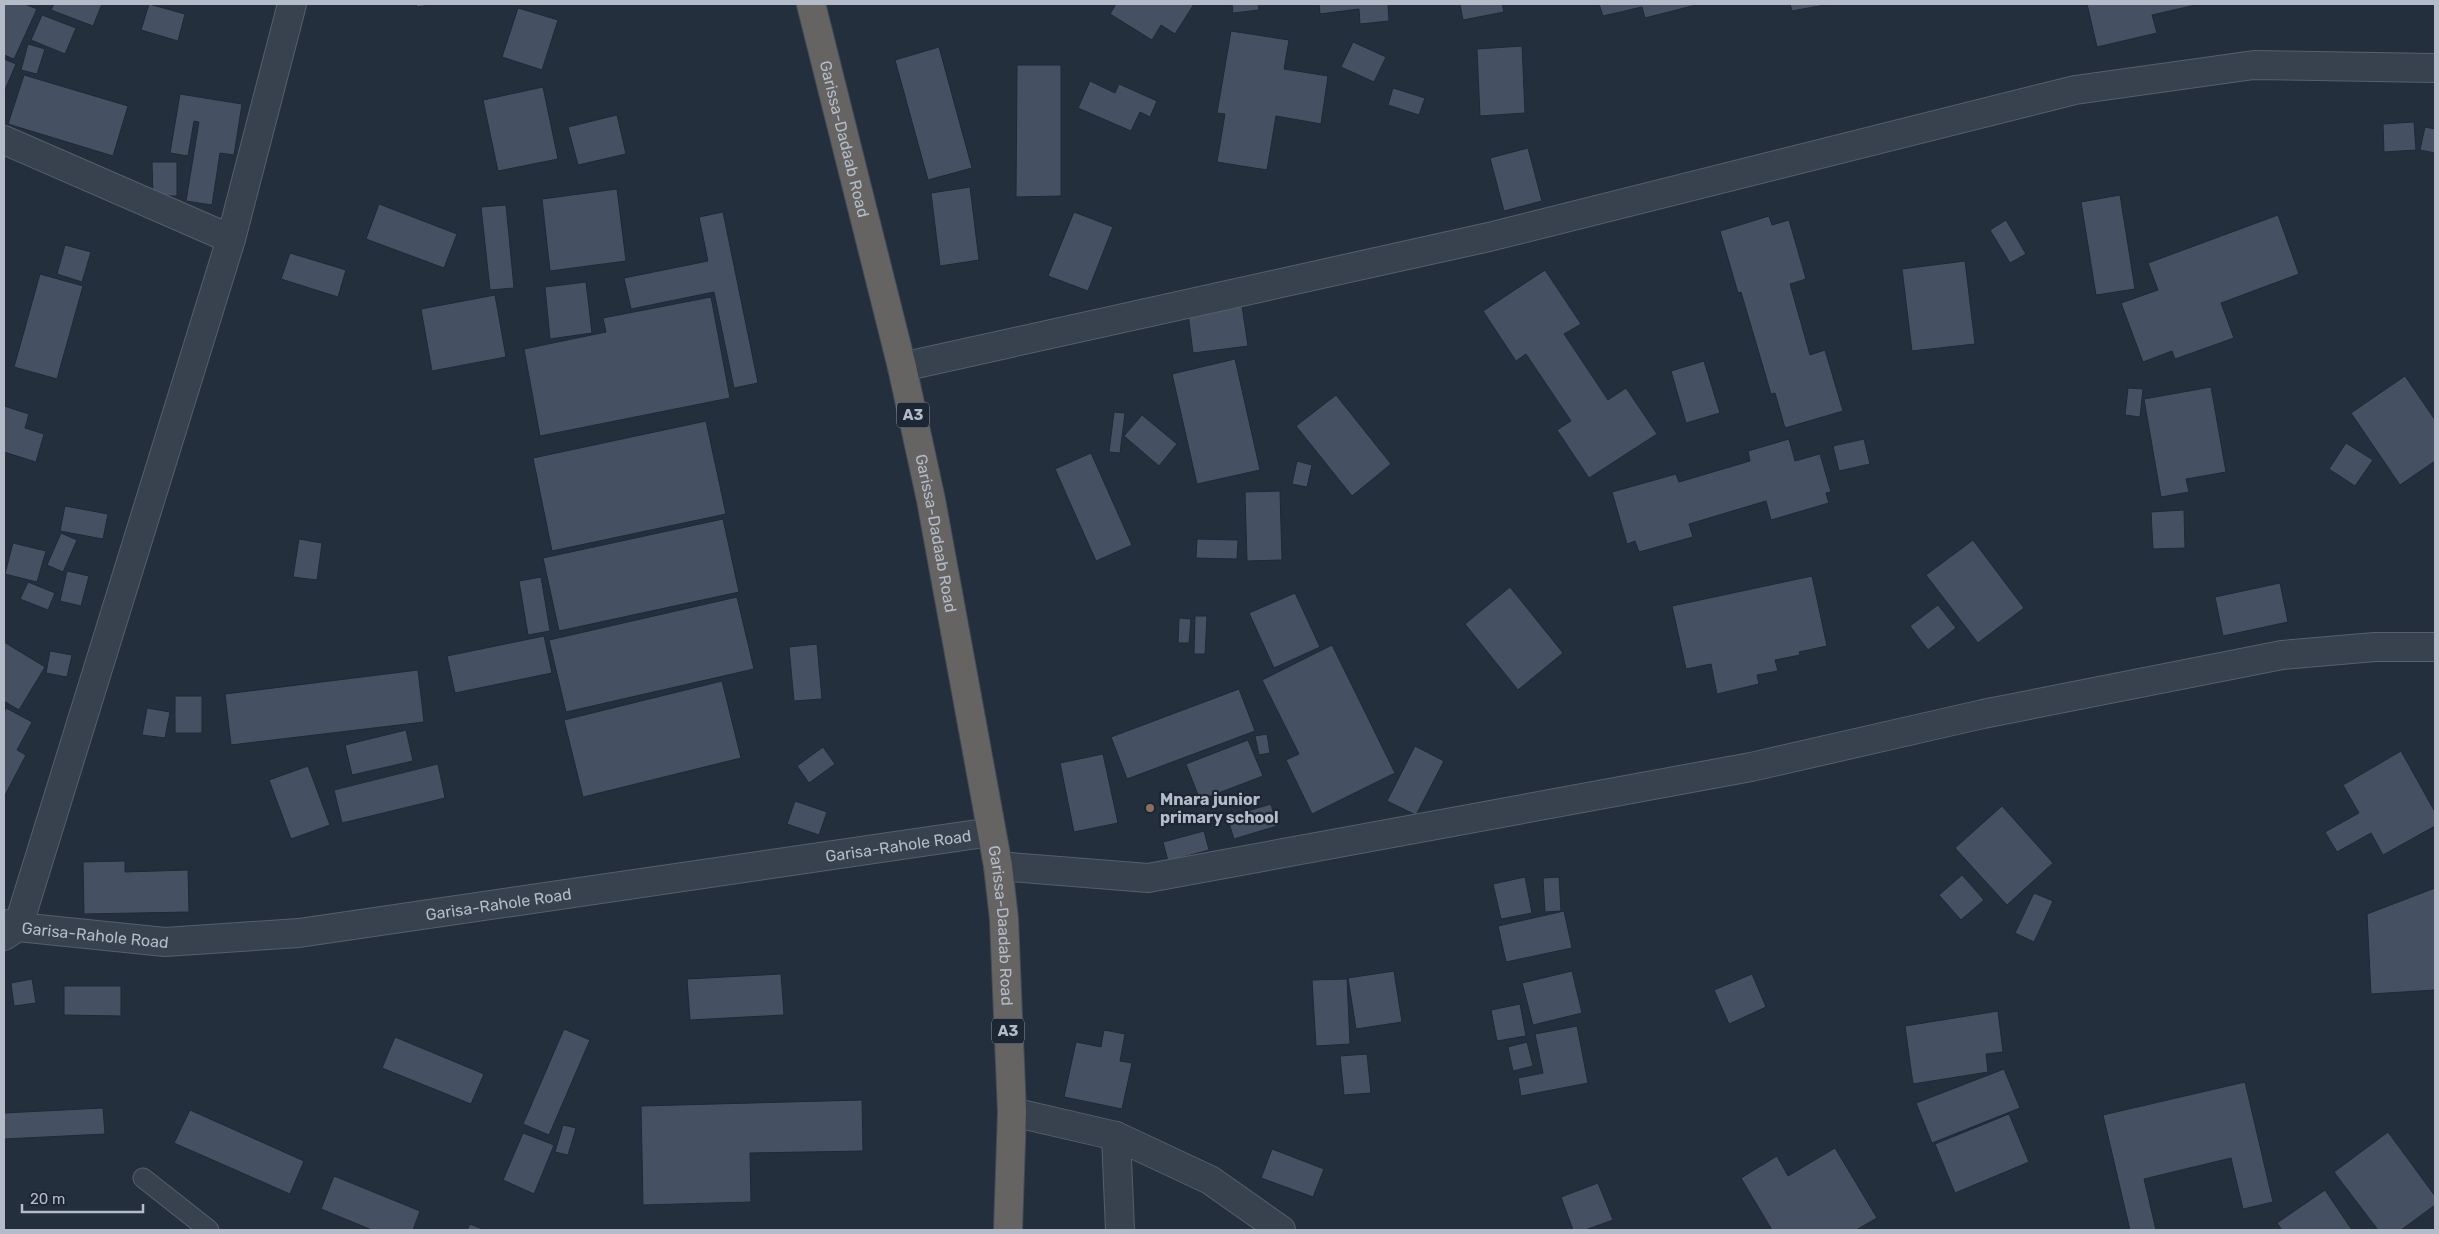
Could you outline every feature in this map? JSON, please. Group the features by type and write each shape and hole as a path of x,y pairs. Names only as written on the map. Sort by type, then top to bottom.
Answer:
{"highway":[{"name":"Garissa-Dadaab Road","path":"811,4 902,367 931,500 990,832"},
{"name":"Garissa-Daadab Road","path":"990,832 998,866 1004,919 1012,1112 1008,1230"}],"street":[{"path":"8,929 231,239 292,4"},
{"path":"902,367 1489,237 2075,90 2254,65 2435,68"},
{"path":"4,140 231,239"},
{"path":"998,866 1148,878 1751,767 1983,714 2282,655 2375,647 2435,647"},
{"name":"Garisa-Rahole Road","path":"8,929 165,942 299,933 990,832"},
{"path":"1012,1112 1116,1136 1210,1180 1281,1230"},
{"path":"1116,1136 1120,1230"}],"lane":[{"path":"143,1178 209,1230"}],"building":[{"path":"4,4 25,4 37,9 14,59 4,55"},
{"path":"54,4 102,4 93,26 51,10"},
{"path":"149,4 185,14 178,41 141,30"},
{"path":"416,4 435,4 417,7"},
{"path":"1116,4 1194,4 1175,34 1161,25 1152,40 1110,14"},
{"path":"1232,4 1258,4 1259,10 1233,13"},
{"path":"1319,4 1402,4 1388,5 1389,21 1360,24 1359,9 1320,14"},
{"path":"1460,4 1502,4 1504,12 1463,20"},
{"path":"1599,4 1696,5 1645,18 1642,7 1603,16"},
{"path":"1790,4 1830,4 1792,11"},
{"path":"2087,4 2200,4 2152,15 2157,33 2097,47"},
{"path":"518,8 558,20 542,70 502,57"},
{"path":"42,15 76,28 65,54 31,40"},
{"path":"1231,31 1289,40 1284,69 1328,76 1321,124 1276,116 1267,170 1217,162 1225,114 1217,113"},
{"path":"1353,42 1386,57 1374,82 1341,67"},
{"path":"28,44 45,49 37,74 21,70"},
{"path":"1522,46 1525,113 1480,116 1477,49"},
{"path":"939,47 972,168 928,180 895,60"},
{"path":"4,59 16,64 4,92"},
{"path":"1017,65 1061,65 1061,196 1016,197"},
{"path":"24,75 128,106 113,156 8,124"},
{"path":"1090,81 1115,93 1119,84 1157,101 1150,117 1140,112 1131,131 1078,108"},
{"path":"543,87 558,159 498,171 483,100"},
{"path":"1393,88 1425,98 1419,115 1388,105"},
{"path":"180,94 242,104 234,155 220,153 212,205 186,201 199,122 194,121 188,156 170,153"},
{"path":"617,115 626,154 578,165 568,127"},
{"path":"2414,122 2416,150 2384,152 2383,124"},
{"path":"2425,127 2435,129 2435,153 2420,150"},
{"path":"1528,148 1542,201 1504,211 1490,158"},
{"path":"152,162 177,162 177,196 153,196"},
{"path":"970,187 979,260 940,266 931,193"},
{"path":"617,189 626,261 550,271 542,199"},
{"path":"2120,195 2135,289 2096,295 2081,202"},
{"path":"379,204 457,234 444,268 366,239"},
{"path":"506,205 514,288 490,290 481,207"},
{"path":"723,212 758,383 734,388 714,292 631,309 624,278 708,261 699,217"},
{"path":"1074,212 1113,227 1088,291 1048,276"},
{"path":"2278,215 2299,274 2221,303 2234,338 2175,359 2172,351 2143,362 2121,303 2158,290 2148,263"},
{"path":"1769,216 1772,225 1789,220 1806,279 1790,284 1810,355 1825,350 1843,411 1785,428 1775,393 1771,394 1741,292 1738,293 1720,231"},
{"path":"2006,220 2026,254 2010,263 1990,230"},
{"path":"65,245 91,252 82,282 57,274"},
{"path":"290,253 346,270 338,297 281,279"},
{"path":"1965,261 1975,344 1912,351 1902,269"},
{"path":"1545,270 1581,324 1564,334 1608,400 1626,388 1657,434 1589,478 1557,430 1571,421 1526,354 1516,361 1483,311"},
{"path":"40,274 83,286 57,379 14,367"},
{"path":"586,282 592,333 550,339 545,287"},
{"path":"495,295 506,357 432,371 421,309"},
{"path":"711,297 730,398 540,436 524,349 606,332 603,318"},
{"path":"1242,306 1248,346 1193,353 1188,313"},
{"path":"1235,359 1260,470 1197,484 1172,374"},
{"path":"1704,361 1720,413 1686,423 1671,371"},
{"path":"2405,376 2435,420 2435,461 2400,485 2351,413"},
{"path":"2211,387 2226,472 2186,479 2189,492 2161,497 2144,399"},
{"path":"2128,388 2143,389 2140,417 2125,415"},
{"path":"1336,395 1391,464 1352,496 1296,426"},
{"path":"4,406 29,414 25,428 44,434 36,462 4,452"},
{"path":"1114,412 1125,413 1120,453 1109,452"},
{"path":"1142,415 1177,444 1159,466 1124,436"},
{"path":"706,421 726,514 552,551 533,458"},
{"path":"1789,439 1795,461 1820,454 1831,492 1826,493 1829,503 1771,520 1766,501 1689,524 1693,537 1639,552 1635,541 1627,544 1612,492 1676,474 1679,482 1750,461 1748,451"},
{"path":"1864,439 1870,464 1839,471 1833,446"},
{"path":"2346,443 2373,460 2355,486 2329,469"},
{"path":"1091,453 1132,545 1096,561 1055,469"},
{"path":"1297,461 1312,465 1307,487 1292,484"},
{"path":"1280,491 1282,560 1247,561 1245,492"},
{"path":"65,506 108,514 103,539 60,531"},
{"path":"2184,510 2185,548 2153,549 2151,512"},
{"path":"723,519 739,592 559,631 543,558"},
{"path":"61,533 77,540 63,572 47,565"},
{"path":"299,539 322,543 317,580 293,577"},
{"path":"1197,539 1238,540 1237,559 1196,558"},
{"path":"1973,540 2024,608 1978,643 1926,575"},
{"path":"13,543 46,551 37,582 5,574"},
{"path":"67,571 89,576 81,606 60,601"},
{"path":"1812,576 1827,646 1799,652 1800,655 1775,660 1778,671 1757,675 1759,684 1717,694 1711,664 1686,669 1672,606"},
{"path":"541,577 550,631 528,635 519,581"},
{"path":"28,582 55,593 48,610 20,599"},
{"path":"2280,583 2288,622 2223,636 2215,597"},
{"path":"1510,587 1563,653 1518,690 1465,624"},
{"path":"1295,593 1320,647 1274,668 1249,613"},
{"path":"737,597 754,669 566,712 549,640"},
{"path":"1938,605 1956,628 1928,650 1910,626"},
{"path":"1195,616 1207,616 1205,654 1194,654"},
{"path":"1179,618 1191,619 1189,643 1178,643"},
{"path":"544,636 552,673 455,693 447,656"},
{"path":"4,642 45,667 19,710 4,701"},
{"path":"817,644 822,699 794,701 789,647"},
{"path":"1332,645 1395,773 1312,814 1286,760 1299,754 1262,680"},
{"path":"50,651 72,655 67,677 46,673"},
{"path":"418,670 424,722 231,745 225,694"},
{"path":"722,681 741,758 583,797 564,720"},
{"path":"1239,689 1255,731 1127,779 1111,737"},
{"path":"175,696 202,696 202,733 175,733"},
{"path":"6,708 32,722 17,750 26,755 4,797 4,713"},
{"path":"147,708 170,712 165,738 142,735"},
{"path":"406,730 413,761 352,775 345,745"},
{"path":"1267,734 1270,753 1259,755 1255,736"},
{"path":"1248,740 1263,776 1200,800 1186,764"},
{"path":"1415,746 1444,761 1416,815 1387,801"},
{"path":"823,747 835,764 809,783 797,766"},
{"path":"2401,751 2435,812 2435,826 2383,855 2371,833 2337,852 2325,832 2359,813 2343,785"},
{"path":"1103,754 1118,823 1074,832 1060,763"},
{"path":"438,764 445,798 342,823 334,790"},
{"path":"308,766 330,825 291,839 269,780"},
{"path":"795,801 827,812 819,835 787,824"},
{"path":"1271,804 1277,826 1234,839 1227,817"},
{"path":"2002,806 2053,863 2007,905 1955,848"},
{"path":"1204,831 1209,850 1168,861 1163,842"},
{"path":"125,861 125,872 188,870 189,912 84,914 83,862"},
{"path":"1962,875 1984,900 1961,920 1939,895"},
{"path":"1525,877 1532,913 1501,919 1493,884"},
{"path":"1559,877 1561,911 1545,912 1543,878"},
{"path":"2435,888 2435,990 2371,994 2367,914"},
{"path":"2034,893 2053,901 2034,942 2015,933"},
{"path":"1564,911 1572,948 1506,962 1498,926"},
{"path":"1394,971 1402,1022 1356,1029 1348,978"},
{"path":"1572,971 1582,1013 1533,1025 1522,983"},
{"path":"781,974 784,1015 690,1020 687,979"},
{"path":"1752,974 1766,1007 1729,1024 1714,990"},
{"path":"32,979 36,1003 14,1006 11,983"},
{"path":"1347,979 1350,1044 1316,1046 1312,980"},
{"path":"64,986 121,986 121,1016 64,1015"},
{"path":"1520,1004 1526,1036 1497,1041 1491,1010"},
{"path":"1998,1011 2003,1052 1986,1054 1988,1072 1913,1084 1905,1026"},
{"path":"1577,1026 1588,1083 1521,1096 1518,1078 1543,1073 1535,1034"},
{"path":"564,1029 590,1040 549,1135 523,1124"},
{"path":"1104,1030 1125,1034 1120,1061 1132,1063 1122,1109 1064,1097 1076,1042 1101,1047"},
{"path":"395,1037 484,1074 471,1104 382,1068"},
{"path":"1527,1042 1533,1066 1513,1071 1508,1047"},
{"path":"1367,1054 1371,1093 1344,1095 1340,1056"},
{"path":"2004,1069 2020,1108 1932,1143 1916,1103"},
{"path":"2245,1082 2273,1202 2243,1209 2231,1158 2144,1179 2156,1230 2130,1230 2103,1115"},
{"path":"862,1100 863,1151 750,1153 751,1202 643,1205 641,1106"},
{"path":"103,1108 105,1134 4,1139 4,1113"},
{"path":"190,1110 304,1161 290,1194 174,1143"},
{"path":"2009,1114 2029,1162 1955,1193 1935,1144"},
{"path":"563,1125 576,1128 568,1155 555,1152"},
{"path":"2388,1132 2435,1196 2435,1205 2401,1230 2378,1230 2334,1172"},
{"path":"523,1133 554,1145 534,1194 503,1180"},
{"path":"1835,1148 1877,1218 1856,1230 1772,1230 1741,1178 1777,1156 1788,1176"},
{"path":"1272,1149 1324,1169 1313,1197 1261,1178"},
{"path":"334,1176 420,1211 413,1230 372,1230 321,1209"},
{"path":"1598,1183 1613,1220 1585,1230 1573,1230 1561,1197"},
{"path":"2325,1190 2352,1230 2282,1230 2277,1223"},
{"path":"470,1224 485,1230 467,1230"}],"place":[{"name":"Mnara junior primary school","path":"1150,808"}]}
